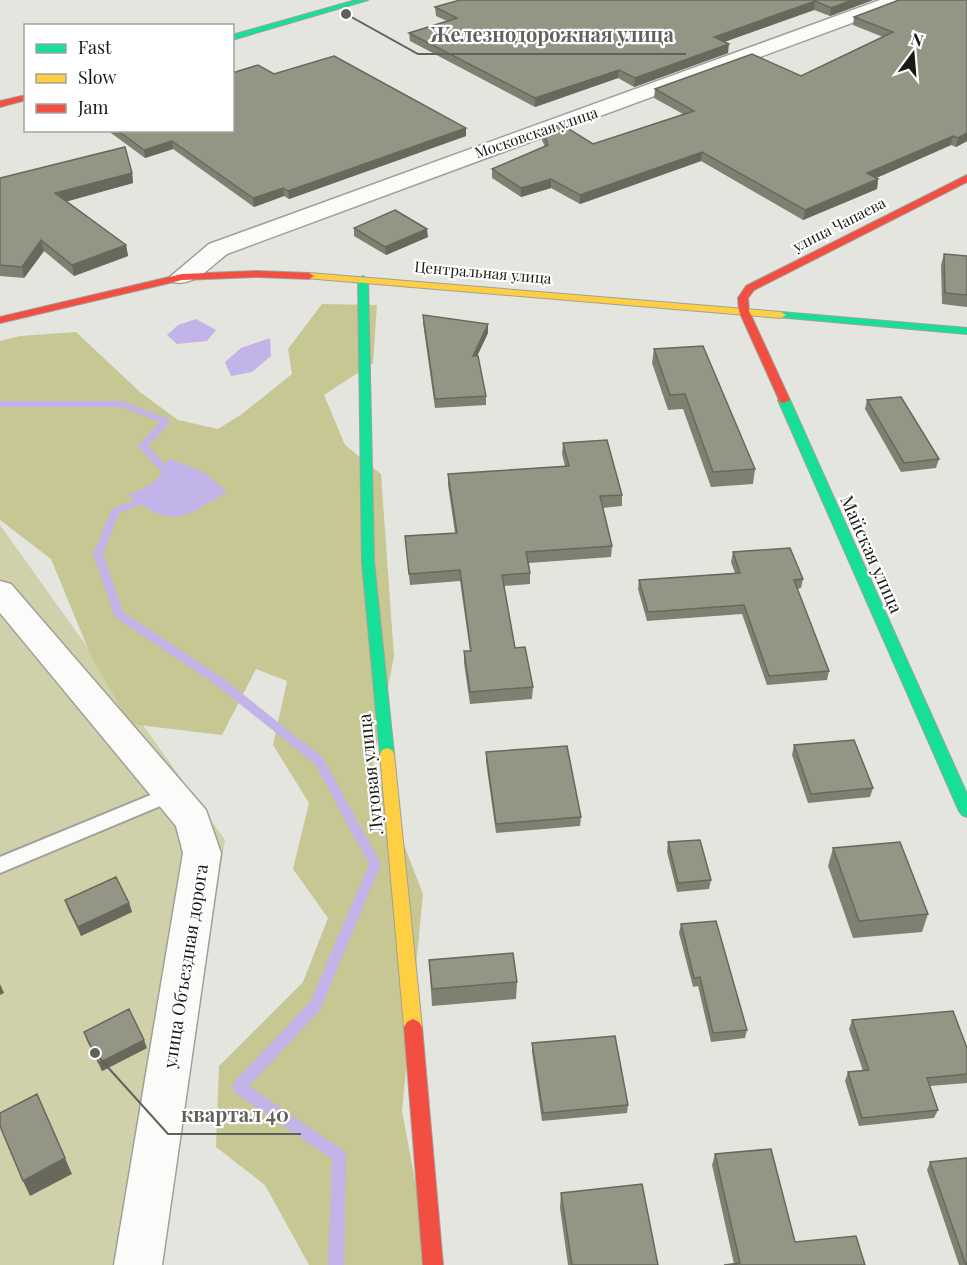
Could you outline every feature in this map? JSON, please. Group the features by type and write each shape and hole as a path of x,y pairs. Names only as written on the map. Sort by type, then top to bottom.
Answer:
{"street":[{"path":"234,37 364,0"},
{"name":"Московская улица","path":"182,277 218,249 897,0"},
{"path":"0,104 24,98"},
{"name":"улица Чапаева","path":"744,311 743,298 750,288 967,178"},
{"name":"Центральная улица","path":"0,320 182,277 257,274 363,279 967,332"},
{"name":"Луговая улица","path":"363,279 368,562 420,1102 433,1265"},
{"name":"Майская улица","path":"744,311 967,811"},
{"name":"улица Объездная дорога","path":"0,592 193,820 202,854 138,1265"}],"lane":[{"path":"0,865 170,794"}],"green space":[{"path":"322,304 377,305 373,363 324,395 345,445 381,474 394,656 373,764 423,894 402,1111 431,1265 309,1265 265,1185 216,1147 219,1066 303,982 328,918 293,869 309,803 273,745 287,681 256,669 222,735 130,724 91,656 51,559 0,520 0,341 20,336 76,332 140,392 178,420 218,429 242,414 292,374 288,349"},
{"path":"0,525 225,840 156,1265 0,1265"}],"shaded area":[{"path":"196,319 216,330 207,341 177,344 167,335 178,325"},
{"path":"270,338 271,356 252,372 231,376 225,362 241,348"},
{"path":"168,458 204,472 227,492 188,514 178,516 157,513 128,495 154,482 166,466"}],"building":[{"path":"460,0 852,0 831,8 815,1 714,37 729,44 635,78 619,70 535,98 409,33 457,18 435,7"},
{"path":"899,0 967,0 967,133 958,138 953,136 867,173 878,179 805,210 702,152 580,195 551,179 521,188 492,169 548,145 543,131 561,124 593,144 694,111 655,89 752,54 801,76 893,32 854,17"},
{"path":"334,56 466,128 288,191 283,188 253,198 172,141 144,150 120,132 234,132 234,72 258,65 274,74"},
{"path":"125,147 132,173 55,193 126,245 72,265 41,240 22,267 0,265 0,178"},
{"path":"395,210 427,229 385,247 354,228"},
{"path":"944,254 967,256 967,295 945,293"},
{"path":"423,315 488,324 473,356 478,356 486,396 435,399"},
{"path":"703,346 755,469 713,472 685,394 670,395 654,349"},
{"path":"901,397 939,459 904,463 867,400"},
{"path":"607,440 622,495 600,496 612,546 526,552 530,573 502,575 515,648 525,647 533,687 470,692 464,651 471,651 460,570 409,574 405,536 457,533 448,474 569,466 563,443"},
{"path":"790,548 803,579 794,580 829,671 769,676 744,605 648,612 639,580 740,573 733,552"},
{"path":"854,740 873,788 811,794 794,745"},
{"path":"567,746 581,817 496,824 486,752"},
{"path":"700,840 711,880 678,883 668,842"},
{"path":"900,842 928,914 859,921 833,848"},
{"path":"116,877 129,903 78,927 65,900"},
{"path":"716,921 747,1030 713,1033 700,977 694,978 681,924"},
{"path":"513,953 517,982 432,989 429,960"},
{"path":"129,1009 144,1040 99,1063 84,1032"},
{"path":"953,1011 967,1048 967,1074 927,1078 938,1110 862,1118 848,1072 869,1070 852,1020"},
{"path":"615,1036 628,1105 543,1113 532,1043"},
{"path":"37,1094 65,1158 23,1181 0,1126 0,1113"},
{"path":"771,1149 795,1242 856,1236 865,1265 724,1265 740,1263 715,1154"},
{"path":"967,1158 967,1265 966,1265 930,1162"},
{"path":"642,1184 658,1265 572,1265 561,1193"}],"waterway":[{"path":"0,404 122,404 166,421 143,446 174,480"},
{"path":"148,498 115,511 98,554 119,614 220,682 319,761 375,864 315,1006 239,1087 339,1156 336,1265"}],"traffic: fast":[{"path":"234,37 364,0"},
{"path":"363,279 368,562 387,754"},
{"path":"781,315 967,331"},
{"path":"784,400 967,811"}],"traffic: slow":[{"path":"309,276 781,315"},
{"path":"387,754 413,1027"}],"traffic: jam":[{"path":"0,104 24,98"},
{"path":"784,400 744,311 743,298 750,288 967,178"},
{"path":"0,320 182,277 257,274 309,276"},
{"path":"413,1027 433,1265"}],"place":[{"name":"Железнодорожная улица","path":"346,14"},
{"name":"квартал 40","path":"95,1053"}]}
